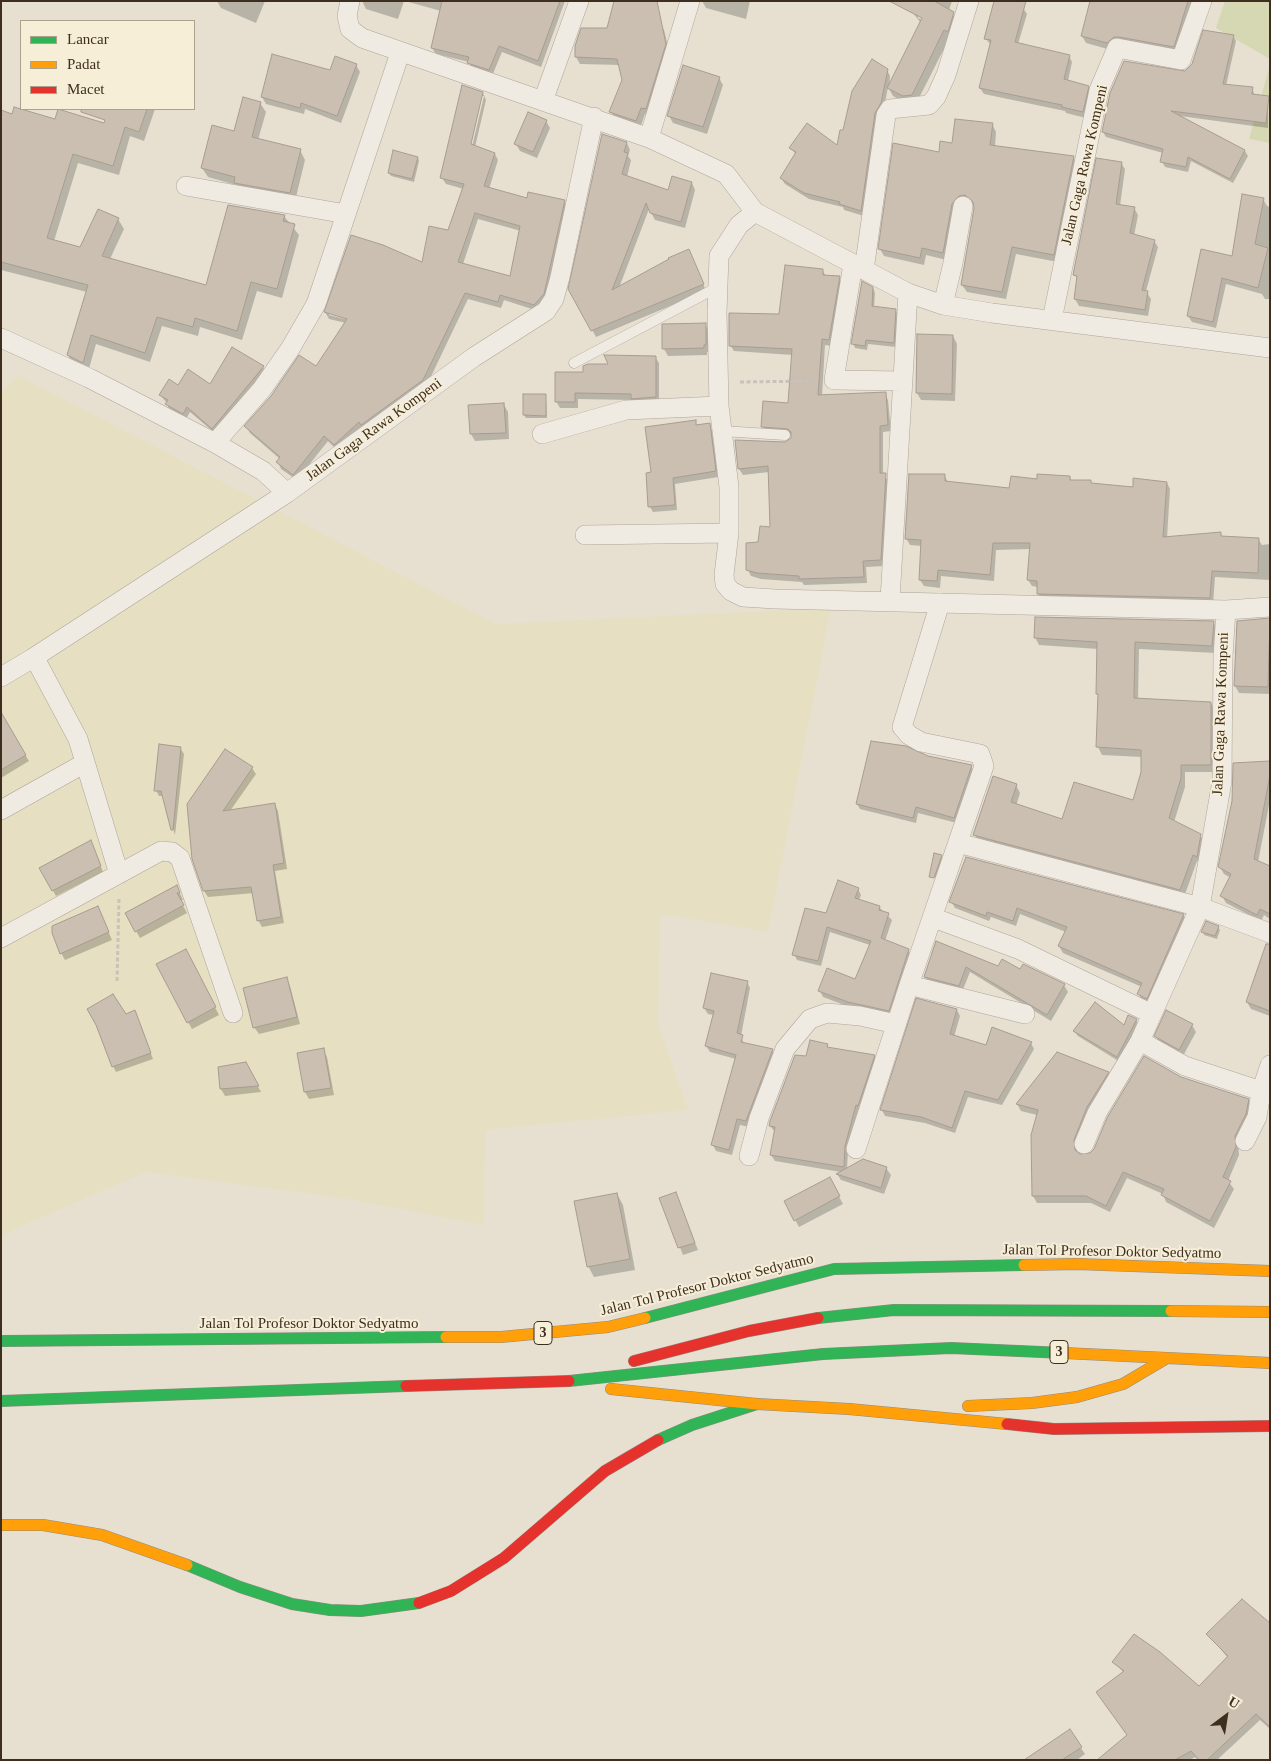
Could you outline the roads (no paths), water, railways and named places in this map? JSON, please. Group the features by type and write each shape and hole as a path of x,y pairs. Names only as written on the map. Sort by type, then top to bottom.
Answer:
{"highway":[{"name":"Jalan Tol Profesor Doktor Sedyatmo","path":"1,1341 500,1337 608,1327 834,1269 1077,1264 1270,1271"},
{"path":"550,1383 758,1329 801,1320 894,1310 1270,1312"},
{"name":"3","path":"1,1401 451,1384 550,1383 823,1354 951,1348 1270,1363"},
{"path":"849,1409 1032,1403 1077,1397 1123,1384 1167,1358"},
{"path":"550,1383 757,1404 849,1409 1054,1429 1270,1426"},
{"path":"1,1525 43,1525 102,1535 164,1556 240,1587 292,1604 330,1610 361,1610 401,1606 422,1602 452,1591 478,1576 504,1558 584,1487 648,1444 692,1425 757,1404"}],"street":[{"path":"350,1 347,16 350,29 362,38 400,53 594,117 649,138 726,174 755,212 908,293 943,305 1270,348"},
{"path":"543,101 579,1"},
{"path":"649,138 690,1"},
{"path":"903,381 834,380 859,267 886,115 890,109 929,105 936,97 946,75 969,1"},
{"name":"Jalan Gaga Rawa Kompeni","path":"1052,320 1099,90 1117,48 1180,60 1202,1"},
{"path":"216,443 262,389 294,342 316,304 400,53"},
{"name":"Jalan Gaga Rawa Kompeni","path":"1,677 34,658 287,493 474,357 546,312 554,299 560,276 594,117"},
{"path":"186,186 346,214"},
{"path":"943,305 953,263 962,206"},
{"name":"Jalan Gaga Rawa Kompeni","path":"755,212 739,225 719,256 717,314 720,382 719,406 729,486 729,533 724,575 725,584 731,591 743,597 940,603 1226,610 1270,607"},
{"path":"890,600 908,293"},
{"path":"4,343 89,378 216,443 263,471 287,493"},
{"path":"542,434 626,410 719,406"},
{"path":"585,535 729,533"},
{"path":"856,1149 909,985 934,918 984,766 980,754 921,742 909,735 902,727 940,603"},
{"name":"Jalan Gaga Rawa Kompeni","path":"1084,1144 1097,1113 1140,1040 1200,907 1222,781 1223,656 1226,610"},
{"path":"34,658 78,739 119,874"},
{"path":"1,810 85,763"},
{"path":"958,843 1200,907 1270,933"},
{"path":"2,936 161,850 172,852 180,858 233,1013"},
{"path":"934,918 1018,949 1152,1014"},
{"path":"909,985 1025,1014"},
{"path":"749,1156 759,1118 785,1049 810,1020 827,1013 860,1016 896,1024"},
{"path":"1140,1040 1184,1066 1265,1093"},
{"path":"1245,1142 1257,1117 1265,1093 1270,1065"}],"lane":[{"path":"574,363 718,286"},
{"path":"722,431 785,435"}]}
